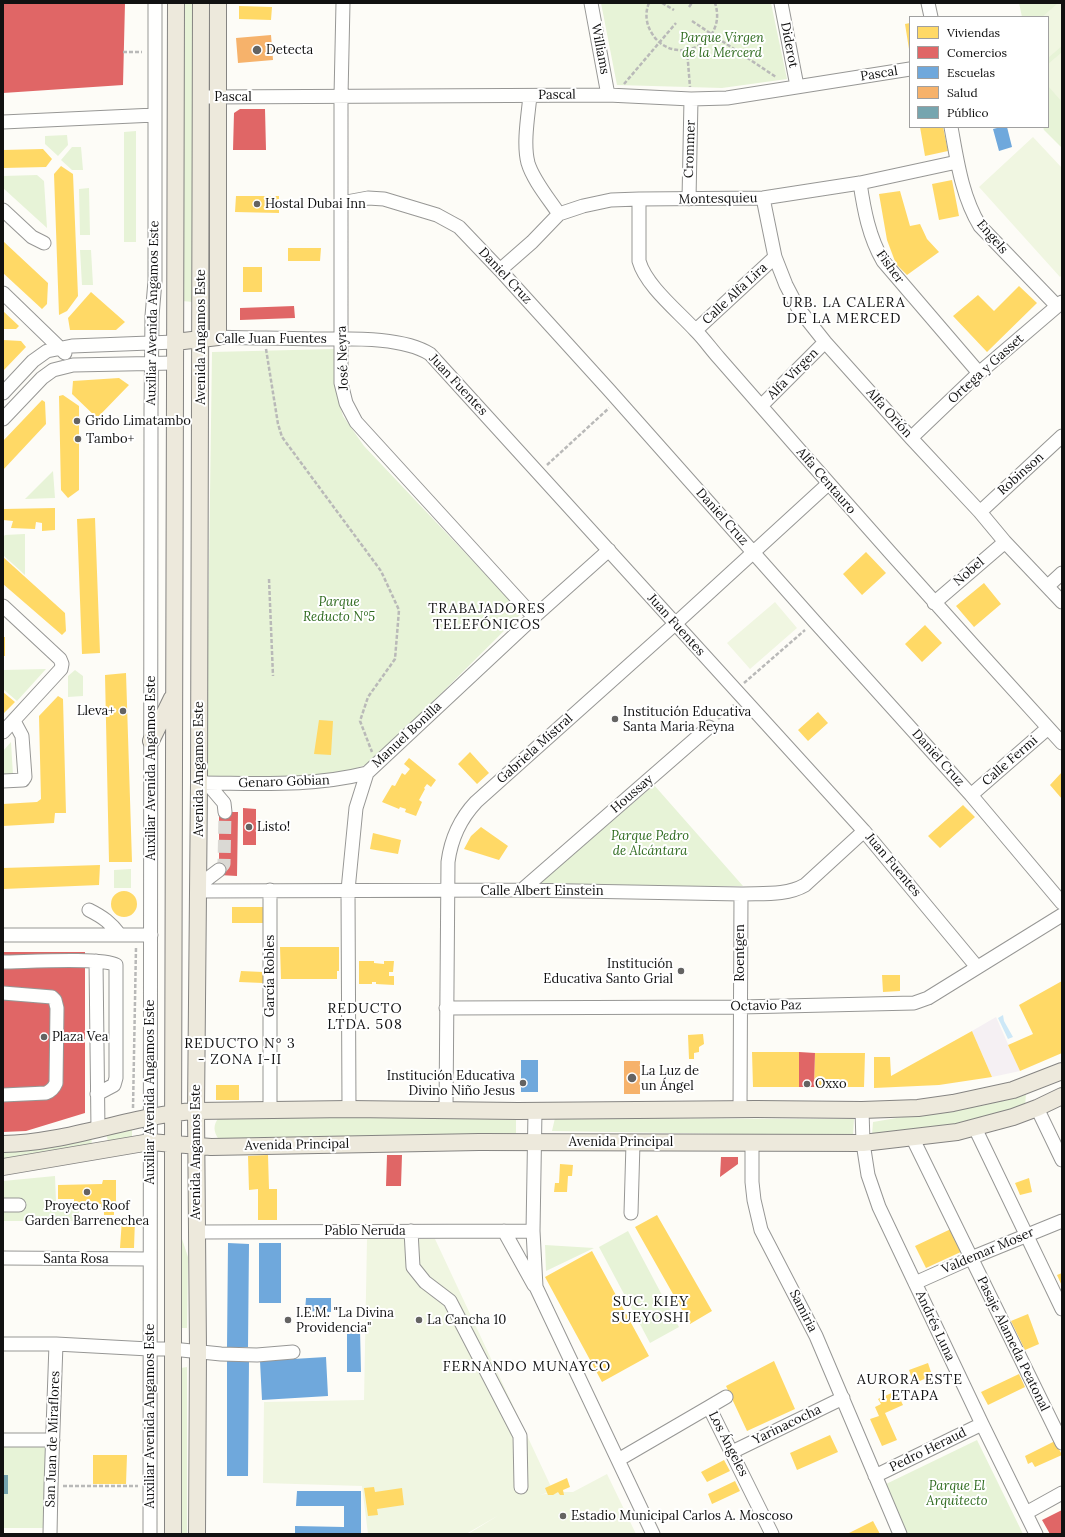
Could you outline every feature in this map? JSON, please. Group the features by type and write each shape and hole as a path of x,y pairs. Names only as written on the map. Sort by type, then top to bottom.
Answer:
{"main road":[{"name":"Avenida Angamos Este","path":"173,1534 172,1349 176,3"},
{"name":"Avenida Angamos Este","path":"197,1534 198,1351 196,1111 198,888 203,783 201,340 209,97 201,3"},
{"path":"218,3 209,97 218,337"},
{"name":"Calle Juan Fuentes","path":"175,342 218,337"},
{"path":"175,363 201,340"},
{"path":"151,741 174,694"},
{"path":"3,1144 23,1144 98,1130 150,1117 196,1111 862,1110 918,1108 953,1103 1013,1090 1062,1071"},
{"path":"1034,1082 1040,1107"},
{"name":"Avenida Principal","path":"3,1167 150,1142 196,1146 479,1142 863,1143 957,1132 975,1128 1040,1107 1062,1096"},
{"path":"98,1130 100,1150"}],"street":[{"name":"Auxiliar Avenida Angamos Este","path":"150,1534 149,1349 152,316 155,281 155,3"},
{"name":"José Neyra","path":"343,3 341,96 341,383 346,403 356,422 534,617"},
{"name":"Williams","path":"591,3 611,95"},
{"name":"Diderot","path":"781,3 794,87"},
{"path":"928,3 931,16"},
{"name":"Pascal","path":"209,97 611,95 691,99 727,98 909,69"},
{"path":"530,96 526,135 528,164 537,182 559,214"},
{"name":"Crommer","path":"689,199 691,99"},
{"path":"3,122 155,115"},
{"name":"Engels","path":"951,128 957,162 973,215 980,226 1059,304"},
{"name":"Montesquieu","path":"500,270 532,242 559,214 583,206 611,200 763,198 860,183 957,162"},
{"name":"Fisher","path":"860,183 870,231 883,261 979,373"},
{"name":"Daniel Cruz","path":"341,203 368,198 384,199 437,215 459,227 618,400 971,795 1062,903"},
{"name":"Alfa Orión","path":"763,198 775,257 786,285 798,308 825,342 980,512 1005,542 1062,602"},
{"name":"Alfa Centauro","path":"638,199 638,243 641,267 649,281 696,330 828,484 1062,743"},
{"path":"5,215 32,237 44,243"},
{"name":"Calle Alfa Lira","path":"696,330 775,257"},
{"path":"3,293 61,348 72,365"},
{"name":"Ortega y Gasset","path":"912,438 979,373 1059,304"},
{"name":"Calle Juan Fuentes","path":"218,337 342,339"},
{"name":"Juan Fuentes","path":"342,339 408,344 430,354 539,472 864,831 977,967"},
{"path":"3,393 33,360 47,351 72,346 175,342"},
{"name":"Alfa Virgen","path":"761,406 825,342"},
{"path":"3,418 42,378 53,370 72,365 175,363"},
{"name":"Robinson","path":"980,512 1062,436"},
{"name":"Gabriela Mistral","path":"446,1110 448,862 451,846 460,823 468,811 496,784 675,624 828,484"},
{"name":"Nobel","path":"934,603 1005,542"},
{"name":"Manuel Bonilla","path":"349,1110 348,890 356,808 372,768 534,617 609,550"},
{"path":"1048,586 1062,573"},
{"path":"3,606 60,659 62,664 61,669 3,732"},
{"path":"3,781 23,780 25,777 22,736 14,721"},
{"name":"Houssay","path":"522,890 709,727"},
{"name":"Calle Fermi","path":"971,795 1048,728"},
{"name":"Genaro Gobian","path":"203,783 308,783 346,779 372,768"},
{"path":"203,783 224,803 225,812"},
{"name":"Calle Albert Einstein","path":"198,888 270,890 522,890 741,894 781,893 801,887 819,873 864,831"},
{"path":"198,888 219,870"},
{"name":"García Robles","path":"270,890 270,1111"},
{"name":"Roentgen","path":"740,1109 741,894"},
{"path":"89,910 102,916 120,935"},
{"name":"Octavio Paz","path":"446,1008 740,1007 914,1003 928,998 1062,915"},
{"path":"3,935 151,935"},
{"path":"96,961 98,1130"},
{"path":"3,962 96,961 113,963 116,965 116,1078 114,1085 97,1094"},
{"path":"3,993 52,996 55,1000 57,1008 55,1086 52,1090 46,1093 3,1095"},
{"path":"1040,1107 1062,1160"},
{"name":"Andrés Luna","path":"862,1110 863,1143 868,1175 879,1207 1036,1534"},
{"path":"535,1111 533,1231 536,1287"},
{"path":"975,1128 1062,1308"},
{"name":"Pasaje Alameda Peatonal","path":"912,1137 1062,1443"},
{"path":"631,1213 633,1143"},
{"name":"Samiria","path":"752,1143 752,1182 754,1200 762,1230 816,1336 900,1534"},
{"path":"3,1205 19,1205"},
{"name":"Valdemar Moser","path":"915,1283 971,1258 1062,1221"},
{"path":"411,1231 413,1267 425,1282 450,1301 520,1436 521,1487"},
{"path":"504,1231 536,1287 653,1534"},
{"name":"Pablo Neruda","path":"197,1232 533,1231"},
{"name":"Santa Rosa","path":"3,1258 150,1259"},
{"path":"3,1344 56,1344 172,1349 221,1354 257,1355 293,1352"},
{"name":"San Juan de Miraflores","path":"50,1534 56,1344"},
{"path":"709,1407 726,1397"},
{"name":"Yarinacocha","path":"732,1452 843,1398"},
{"name":"Los Ángeles","path":"618,1460 709,1407 772,1534"},
{"name":"Pedro Heraud","path":"875,1476 982,1424"},
{"path":"3,1440 53,1440"},
{"path":"1026,1513 1062,1493"}],"path":[{"path":"648,3 646,16 652,35 659,42 672,49 687,50 697,47 705,42 712,34 718,15 715,3"},
{"path":"662,3 674,10"},
{"path":"689,7 692,3"},
{"path":"692,21 794,87"},
{"path":"611,95 676,22"},
{"path":"687,50 691,99"},
{"path":"123,52 155,52"},
{"path":"264,338 278,424 282,438 381,571 399,610 395,659 368,697 360,721 372,768"},
{"path":"539,472 618,400"},
{"path":"269,579 272,676"},
{"path":"709,727 739,694 815,622"},
{"path":"61,1486 130,1486"}],"shaded area":[{"path":"996,1017 1020,1071 992,1077 972,1031"}],"green space":[{"path":"185,3 195,3 194,302 181,301"},
{"name":"Parque Virgen de la Mercerd","path":"601,3 771,3 787,79 722,88 617,85"},
{"path":"1019,3 1062,3 1062,148 1043,128 1049,128 1049,16 1022,16"},
{"path":"1058,3 1062,3 1062,46 1049,57 1049,16 1043,16"},
{"path":"1062,52 1062,102 1049,87 1049,63"},
{"path":"136,131 136,242 124,242 124,132"},
{"path":"67,135 68,145 58,156 45,144 45,136"},
{"path":"1033,137 1062,168 1062,275 1060,277 979,187"},
{"path":"72,147 81,147 83,170 72,170 61,160"},
{"path":"37,175 44,181 47,228 3,188 3,176"},
{"path":"89,188 90,235 80,235 79,189"},
{"path":"80,250 91,250 93,285 82,285"},
{"name":"Parque Reducto N°5","path":"334,349 335,388 343,416 364,446 522,613 371,763 343,773 307,779 206,780 212,352"},
{"path":"53,471 55,498 25,499"},
{"path":"25,534 25,575 3,555 3,537 5,535"},
{"path":"775,602 797,628 750,669 727,643"},
{"path":"46,669 17,701 3,689 3,670"},
{"path":"75,670 83,676 83,696 68,697 68,676"},
{"path":"11,742 13,775 3,775 3,751"},
{"name":"Parque Pedro de Alcántara","path":"654,785 743,886 537,886"},
{"path":"131,869 131,888 114,888 114,870"},
{"path":"1026,1094 1025,1107 952,1127 872,1135 873,1122 973,1105"},
{"path":"219,1117 516,1117 516,1134 219,1140 214,1128"},
{"path":"555,1118 854,1119 853,1136 552,1131"},
{"path":"132,1128 132,1138 108,1141 106,1133"},
{"path":"91,1136 92,1144 3,1160 3,1152 20,1151"},
{"path":"55,1176 56,1201 71,1202 72,1206 79,1206 79,1221 3,1221 3,1181"},
{"path":"628,1231 679,1327 650,1343 599,1247"},
{"path":"182,1239 188,1257 187,1328 180,1328"},
{"name":"La Cancha 10","path":"367,1239 435,1239 553,1491 540,1495 555,1492 573,1492 607,1474 636,1534 468,1534 499,1515 466,1534 368,1534 362,1486 263,1483 264,1402 364,1400"},
{"path":"545,1245 594,1248 546,1271"},
{"path":"187,1367 187,1534 181,1534 181,1368"},
{"name":"Parque El Arquitecto","path":"977,1440 1023,1534 906,1534 884,1485"},
{"path":"3,1444 46,1444 44,1528 3,1528"}],"water":[{"path":"1003,1015 1004,1021 1013,1037 1008,1039 998,1018"}],"building: Viviendas":[{"path":"239,6 272,7 271,20 239,19"},
{"path":"909,23 909,49 905,24"},
{"path":"920,128 943,128 948,151 925,156"},
{"path":"43,149 52,159 46,167 3,168 3,150"},
{"path":"61,166 73,174 78,296 67,311 59,315 54,174"},
{"path":"952,180 959,216 939,220 932,184"},
{"path":"900,191 910,226 920,224 927,239 939,252 907,275 896,264 887,240 879,194"},
{"name":"Hostal Dubai Inn","path":"236,196 279,196 279,213 235,212"},
{"path":"3,241 48,283 47,304 42,309 3,273"},
{"path":"288,248 321,248 320,261 288,261"},
{"path":"243,267 262,267 262,292 243,292"},
{"path":"1019,286 1037,303 987,352 953,316 978,295 994,311"},
{"path":"91,292 125,322 116,330 70,330 68,318"},
{"path":"3,311 19,326 16,329 3,329"},
{"path":"3,340 21,341 26,347 3,371"},
{"path":"119,378 129,385 97,418 72,394 73,381"},
{"path":"63,395 79,406 79,490 68,498 61,490 59,396"},
{"path":"42,400 45,402 46,424 3,470 3,441"},
{"path":"55,508 55,530 42,531 42,523 36,522 35,529 11,528 13,521 3,520 3,509"},
{"path":"95,518 100,653 82,654 77,519"},
{"path":"866,552 886,573 862,595 843,574"},
{"path":"3,557 65,613 66,631 62,635 3,584"},
{"path":"984,583 1001,604 974,627 956,606"},
{"path":"925,625 942,643 922,662 905,644"},
{"path":"3,637 5,637 5,656 3,656"},
{"path":"126,673 132,862 109,862 105,675"},
{"path":"3,692 15,702 3,714"},
{"path":"58,696 63,699 66,813 55,813 54,823 3,826 3,804 37,802 41,799 39,716"},
{"path":"818,712 828,723 808,741 798,730"},
{"path":"319,720 333,721 331,755 314,754"},
{"path":"470,752 489,773 477,784 458,764"},
{"path":"409,758 436,780 431,787 427,784 424,788 425,789 419,800 422,802 416,816 405,812 406,809 400,807 399,809 382,802 392,785 395,786 402,773 405,775 410,769 404,764"},
{"path":"1062,772 1062,799 1050,785"},
{"path":"963,805 975,817 940,848 928,836"},
{"path":"481,827 508,846 499,860 464,849 471,836"},
{"path":"373,833 401,840 398,854 370,849"},
{"path":"100,865 99,885 3,889 3,868"},
{"path":"124,891 133,895 137,904 133,913 124,917 115,913 111,904 115,895"},
{"path":"232,907 264,907 264,923 232,923"},
{"path":"280,947 339,947 339,971 337,971 337,979 281,979"},
{"path":"359,961 374,961 374,963 384,964 384,961 394,961 393,972 389,972 389,976 394,976 394,985 376,984 376,982 372,982 372,984 359,984"},
{"path":"241,971 263,972 263,983 239,982"},
{"path":"882,975 900,975 900,991 883,992"},
{"path":"1062,981 1062,1053 1020,1071 1008,1045 1033,1034 1019,1005"},
{"path":"972,1031 992,1077 939,1085 874,1088 874,1057 890,1057 891,1076"},
{"path":"703,1034 704,1044 699,1047 699,1052 694,1053 694,1059 689,1059 688,1035"},
{"path":"752,1052 799,1052 799,1087 753,1087"},
{"path":"815,1053 865,1053 864,1087 814,1087"},
{"path":"216,1085 239,1085 239,1100 216,1100"},
{"path":"268,1155 269,1189 277,1189 277,1220 258,1220 258,1189 249,1190 248,1156"},
{"path":"560,1164 573,1165 572,1176 568,1176 567,1192 554,1192 555,1183 559,1183"},
{"path":"1029,1178 1032,1192 1020,1195 1015,1183"},
{"name":"Proyecto Roof Garden Barrenechea","path":"103,1180 116,1180 116,1205 114,1205 114,1215 104,1215 104,1208 101,1207 101,1204 74,1203 74,1199 58,1199 58,1185 102,1184"},
{"path":"657,1215 712,1311 690,1324 635,1227"},
{"path":"122,1219 135,1219 134,1248 120,1248"},
{"path":"953,1228 963,1251 926,1268 915,1246"},
{"path":"592,1251 649,1356 602,1382 545,1277"},
{"path":"1062,1273 1062,1286 1057,1275"},
{"path":"1028,1314 1039,1344 1025,1350 1011,1321"},
{"path":"774,1361 795,1409 747,1431 726,1386"},
{"path":"928,1363 932,1375 914,1384 909,1370"},
{"path":"1019,1374 1025,1387 988,1405 981,1392"},
{"path":"896,1391 903,1405 885,1413 897,1440 882,1446 870,1419 879,1416 875,1407 881,1404 878,1399"},
{"path":"830,1435 838,1452 797,1470 790,1453"},
{"path":"1055,1441 1062,1455 1035,1467 1032,1462 1028,1464 1025,1456"},
{"path":"93,1455 127,1455 126,1484 93,1484"},
{"path":"724,1460 730,1471 707,1482 701,1472"},
{"path":"567,1478 570,1487 563,1490 564,1495 560,1495 558,1492 553,1495 548,1495 545,1488"},
{"path":"735,1481 740,1491 712,1504 708,1494"},
{"path":"374,1487 375,1492 402,1488 404,1505 377,1509 378,1515 368,1516 364,1488"},
{"path":"873,1521 880,1534 847,1534"}],"building: Comercios":[{"path":"3,3 125,3 123,85 3,93"},
{"path":"240,109 265,109 266,150 233,150 234,113"},
{"path":"294,306 295,318 240,320 240,308"},
{"name":"Listo!","path":"243,808 256,809 256,845 243,845"},
{"path":"219,812 238,812 237,876 219,875"},
{"name":"Plaza Vea","path":"3,952 85,952 85,1113 26,1131 3,1132"},
{"path":"799,1052 815,1053 814,1087 799,1087"},
{"path":"387,1155 402,1155 401,1186 386,1186"},
{"path":"721,1157 738,1157 738,1164 720,1177"},
{"path":"1062,1510 1062,1534 1050,1534 1042,1520"}],"building: Escuelas":[{"path":"1007,128 1012,147 999,151 993,129"},
{"path":"521,1060 538,1060 538,1092 521,1092"},
{"path":"228,1243 249,1244 248,1347 227,1347"},
{"path":"259,1243 281,1243 281,1303 259,1303"},
{"path":"306,1298 331,1298 331,1312 305,1311"},
{"path":"347,1330 360,1330 361,1372 347,1372"},
{"path":"326,1357 328,1396 262,1400 260,1361"},
{"path":"227,1360 249,1360 248,1476 227,1476"},
{"path":"297,1491 361,1491 361,1534 295,1534 295,1526 344,1527 344,1506 296,1506"}],"building: Salud":[{"path":"271,35 273,60 238,63 236,38"},
{"name":"La Luz de un Ángel","path":"624,1061 640,1061 640,1094 624,1094"}],"building: Público":[{"path":"3,1475 8,1475 8,1494 3,1494"}],"tunnel":[{"path":"219,870 224,864 225,812"}],"place":[{"name":"Detecta","path":"257,50"},
{"name":"Hostal Dubai Inn","path":"257,204"},
{"name":"Grido Limatambo","path":"77,421"},
{"name":"Tambo+","path":"78,439"},
{"name":"Lleva+","path":"123,711"},
{"name":"Institución Educativa Santa Maria Reyna","path":"615,719"},
{"name":"Listo!","path":"249,827"},
{"name":"Institución Educativa Santo Grial","path":"681,971"},
{"name":"Plaza Vea","path":"44,1037"},
{"name":"La Luz de un Ángel","path":"632,1078"},
{"name":"Institución Educativa Divino Niño Jesus","path":"523,1083"},
{"name":"Oxxo","path":"807,1084"},
{"name":"Proyecto Roof Garden Barrenechea","path":"87,1192"},
{"name":"I.E.M. \"La Divina Providencia\"","path":"288,1320"},
{"name":"La Cancha 10","path":"419,1320"},
{"name":"Estadio Municipal Carlos A. Moscoso","path":"563,1516"}],"district":[{"name":"URB. LA CALERA DE LA MERCED","path":"844,312"},
{"name":"TRABAJADORES TELEFÓNICOS","path":"487,618"},
{"name":"REDUCTO LTDA. 508","path":"365,1018"},
{"name":"REDUCTO N° 3 - ZONA I-II","path":"240,1052"},
{"name":"SUC. KIEY SUEYOSHI","path":"651,1310"},
{"name":"FERNANDO MUNAYCO","path":"527,1367"},
{"name":"AURORA ESTE I ETAPA","path":"910,1388"}]}
